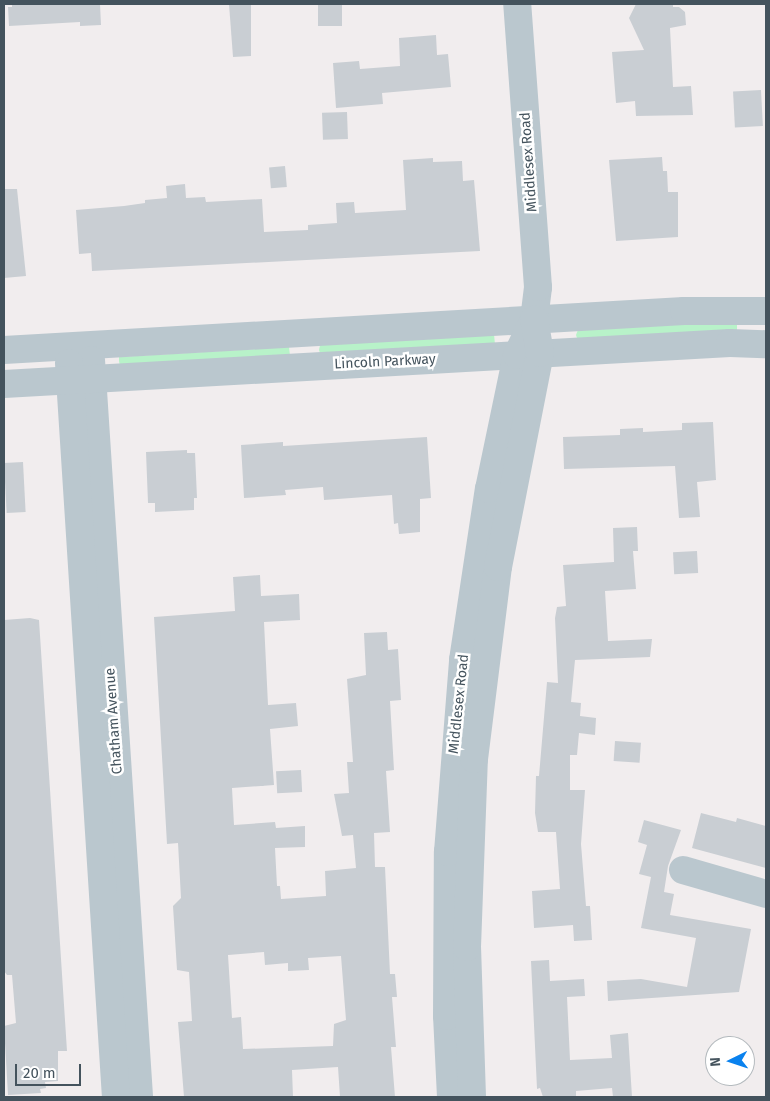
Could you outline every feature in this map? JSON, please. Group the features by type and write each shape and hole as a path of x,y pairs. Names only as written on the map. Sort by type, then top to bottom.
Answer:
{"street":[{"name":"Middlesex Road","path":"450,1097 446,947 464,758 476,562 529,354 538,280 517,4"},
{"path":"4,350 534,320 760,310 758,343"},
{"path":"303,333 305,367"},
{"name":"Lincoln Parkway","path":"4,384 758,343"},
{"name":"Chatham Avenue","path":"79,346 107,775 139,1097"},
{"name":"Middlesex Road","path":"464,758 472,1097"},
{"name":"Chatham Avenue","path":"107,775 116,1097"},
{"path":"682,870 766,894"}],"green space":[{"path":"737,322 737,331 578,341 576,335 579,327"},
{"path":"494,334 495,345 321,356 319,350 320,345"},
{"path":"289,347 290,356 120,366 119,361 119,357"}],"building":[{"path":"12,4 100,4 101,25 80,26 80,22 9,26 8,7 12,7"},
{"path":"229,4 251,4 251,56 233,57"},
{"path":"318,4 342,4 342,26 318,26"},
{"path":"636,4 673,4 673,7 679,7 685,12 686,25 670,28 673,87 691,86 693,115 636,116 635,101 616,103 612,52 644,50 629,18"},
{"path":"436,35 437,55 448,54 451,87 382,93 383,104 336,108 333,63 359,61 360,69 400,66 399,38"},
{"path":"761,90 763,126 735,127 733,91"},
{"path":"347,112 348,139 323,140 322,113"},
{"path":"662,157 663,171 667,171 668,192 678,192 678,237 616,241 609,160"},
{"path":"433,158 433,162 462,161 463,181 474,180 480,251 92,271 91,253 79,254 76,210 124,206 145,203 145,200 167,198 166,186 185,184 186,198 205,197 206,202 262,199 264,232 308,230 308,225 337,223 336,203 354,202 355,213 406,210 403,160"},
{"path":"285,166 287,187 271,188 269,167"},
{"path":"4,189 17,189 26,276 4,278"},
{"path":"713,422 716,480 697,482 700,517 679,518 675,466 564,469 563,437 620,435 620,429 643,428 643,432 682,430 682,423"},
{"path":"427,437 431,498 420,499 420,532 399,534 398,523 394,524 392,495 324,500 323,487 285,490 286,495 244,498 241,445 283,442 283,446"},
{"path":"187,450 187,453 195,453 197,498 194,498 194,510 155,512 155,503 148,503 146,452"},
{"path":"23,462 26,512 7,513 4,463"},
{"path":"637,527 638,551 633,551 636,589 605,591 608,641 652,639 650,657 575,660 571,702 581,703 580,716 596,718 595,735 579,733 577,755 570,755 570,790 585,790 581,844 586,906 590,906 592,940 574,941 573,925 534,928 532,891 560,889 556,832 538,832 535,813 536,776 539,776 547,682 558,683 555,618 557,607 566,606 563,565 614,562 613,528"},
{"path":"697,551 698,573 674,574 673,552"},
{"path":"260,575 261,596 299,594 300,620 264,622 268,705 296,703 298,726 270,729 274,785 232,788 234,825 275,822 276,828 305,826 305,847 275,848 277,886 280,886 281,899 326,896 325,871 356,868 353,835 342,836 334,794 349,793 347,762 353,762 347,679 366,675 364,633 387,632 388,650 398,649 401,700 390,701 394,770 386,771 390,832 374,833 375,867 385,867 390,974 395,974 397,997 392,997 396,1047 391,1047 395,1097 340,1097 338,1067 292,1070 293,1097 184,1097 178,1022 192,1021 189,972 177,970 173,906 181,898 178,843 167,844 154,617 235,611 233,577","holes":["264,952 265,965 288,963 288,971 309,970 308,958 341,956 346,1020 334,1024 333,1046 243,1049 241,1017 232,1018 228,955"]},
{"path":"30,618 39,620 67,1051 58,1051 58,1081 45,1082 46,1088 40,1089 41,1093 8,1095 4,1026 16,1023 12,975 7,975 4,971 4,620"},
{"path":"615,741 641,743 640,763 614,761"},
{"path":"301,770 302,792 277,793 276,771"},
{"path":"701,813 736,822 737,818 766,826 766,868 692,848"},
{"path":"644,820 681,830 668,866 664,892 674,894 670,915 751,929 739,992 608,1001 607,981 641,979 687,987 696,938 641,928 651,877 639,874 647,845 638,842"},
{"path":"549,960 550,981 584,979 585,996 567,997 570,1060 612,1058 610,1035 628,1033 632,1097 613,1097 612,1088 576,1091 576,1097 543,1097 540,1088 537,1089 531,961"}]}
